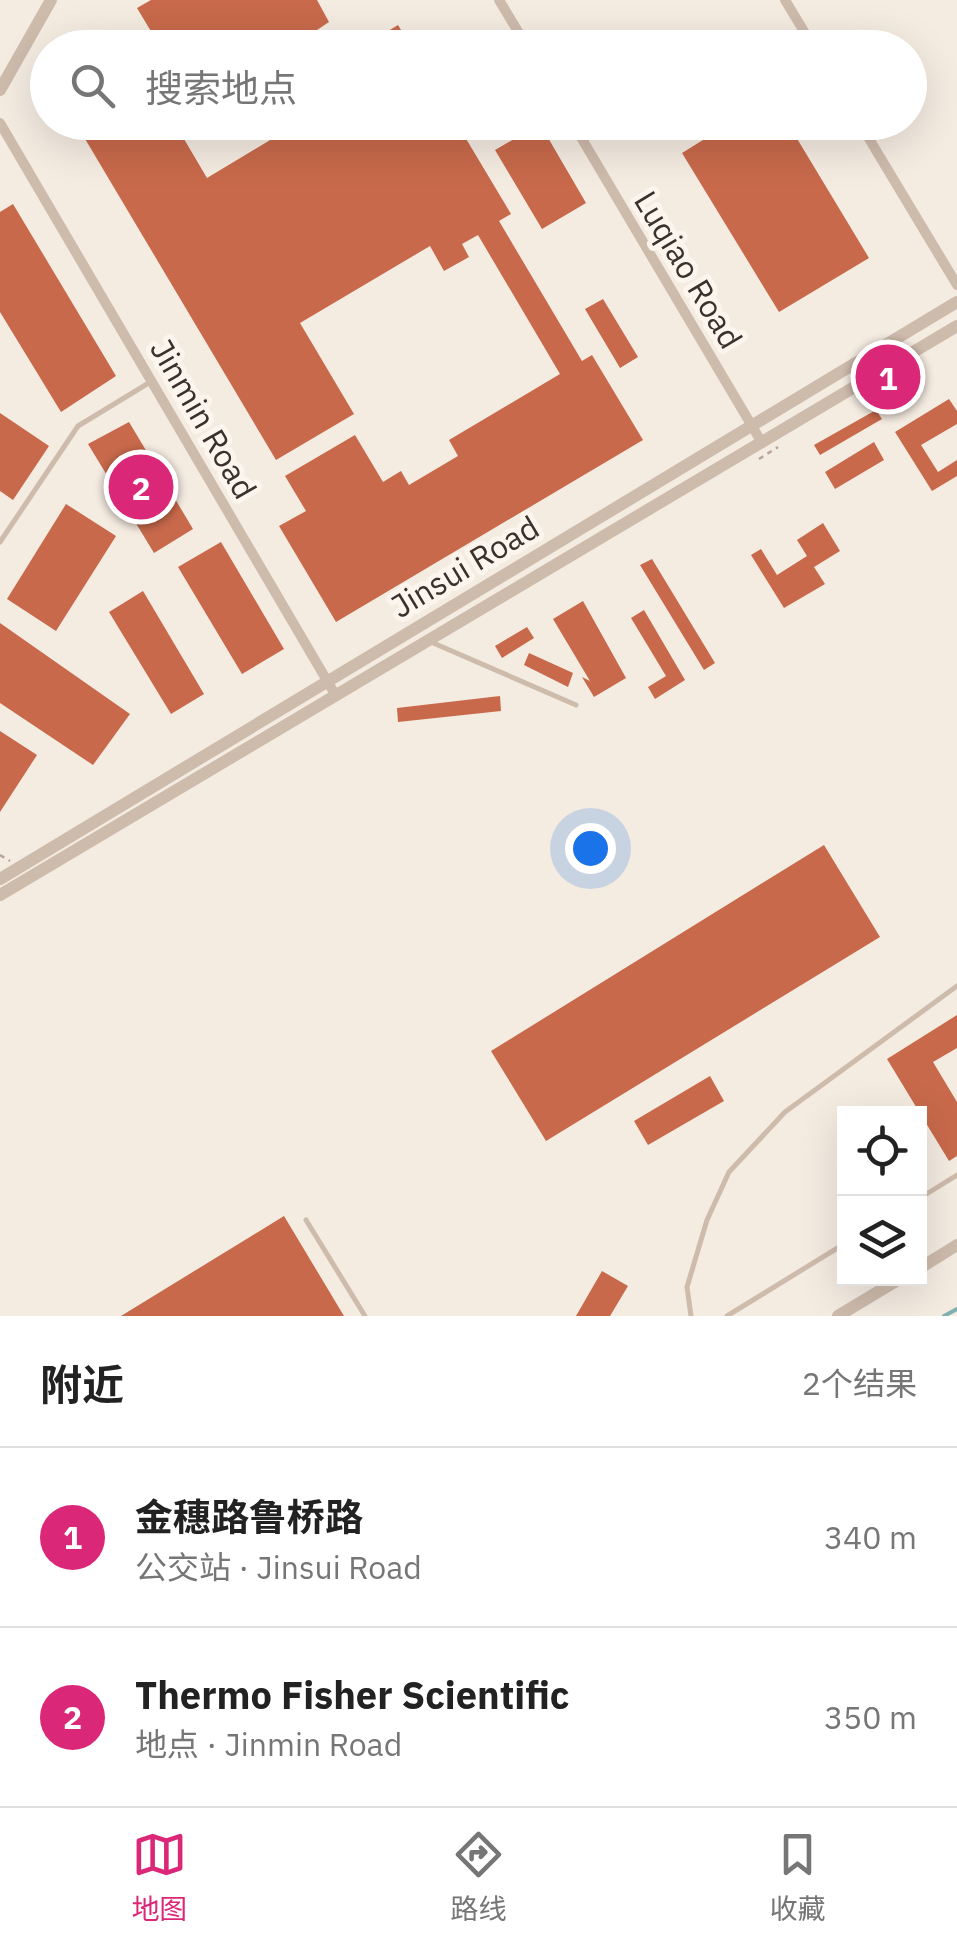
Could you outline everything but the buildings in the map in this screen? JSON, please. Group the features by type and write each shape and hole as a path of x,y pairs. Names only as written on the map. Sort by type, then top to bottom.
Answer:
{"street":[{"path":"35,30 52,0"},
{"path":"499,0 517,30"},
{"path":"785,0 803,30"},
{"path":"0,90 30,38"},
{"name":"Jinmin Road","path":"0,123 336,696"},
{"name":"Luqiao Road","path":"583,140 762,443"},
{"path":"870,140 957,285"},
{"name":"Jinsui Road","path":"7,877 957,302"},
{"name":"Jinsui Road","path":"7,877 336,696 957,326"},
{"path":"927,1264 957,1245"},
{"path":"838,1316 889,1286"}],"lane":[{"path":"0,542 78,426 152,380"},
{"path":"429,640 576,705"},
{"path":"691,1316 687,1286 706,1220 729,1172 785,1112 957,986"},
{"path":"923,1196 957,1175"},
{"path":"306,1220 364,1316"},
{"path":"727,1316 837,1248"}],"path":[{"path":"0,854 7,877"}],"waterway":[{"path":"944,1316 957,1309"}],"place":[{"name":"金穗路鲁桥路","path":"888,377"},
{"name":"Thermo Fisher Scientific","path":"141,487"}]}
